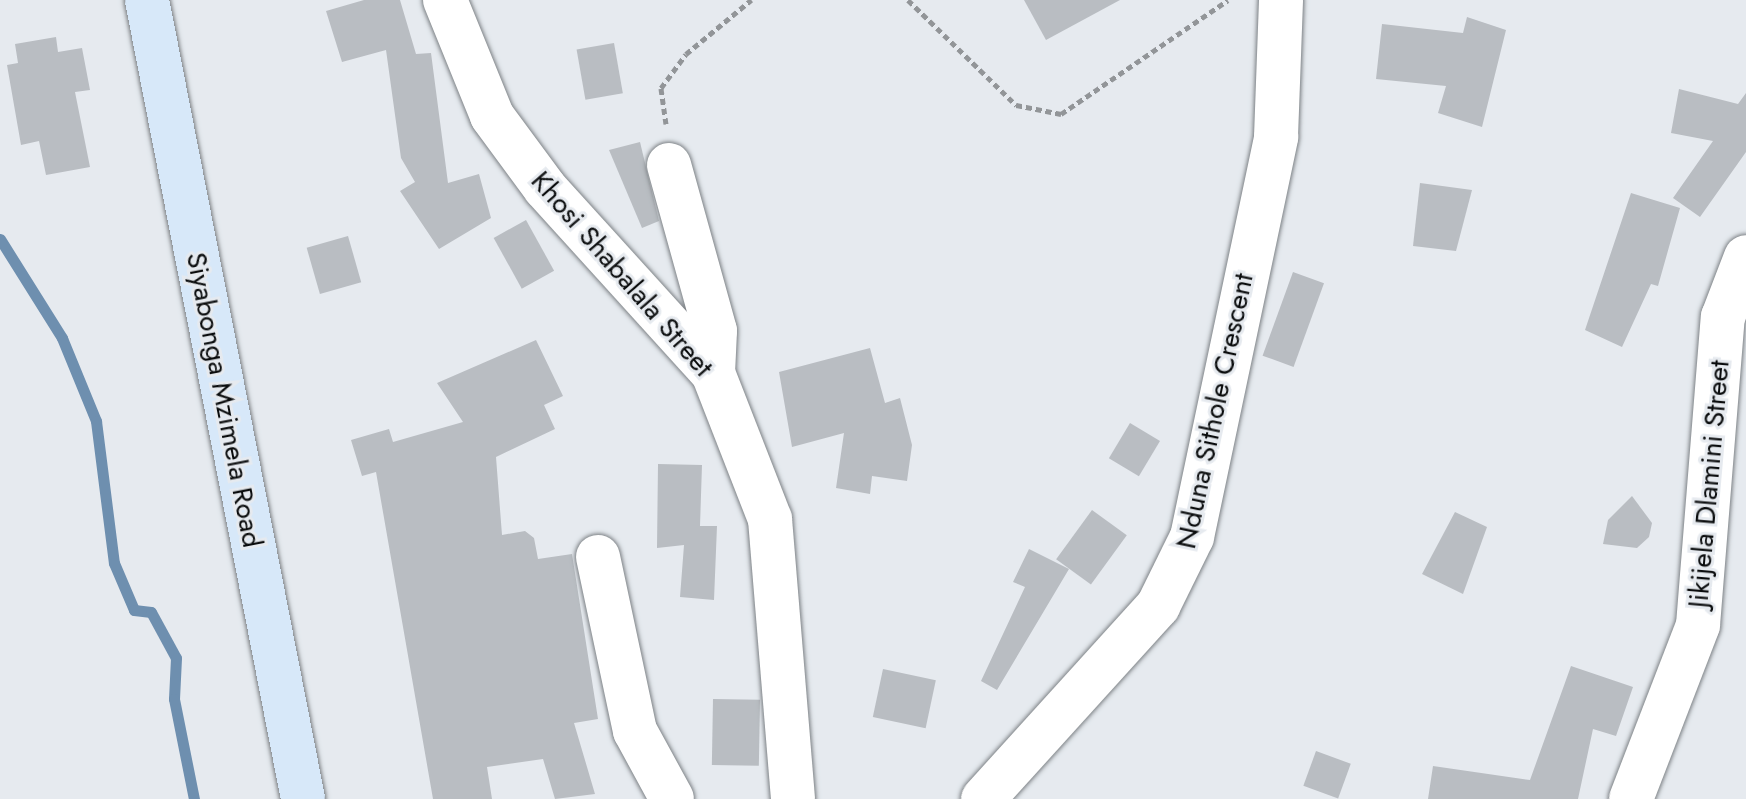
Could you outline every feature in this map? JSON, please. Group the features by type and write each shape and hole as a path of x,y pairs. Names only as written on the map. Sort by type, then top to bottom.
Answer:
{"street":[{"name":"Siyabonga Mzimela Road","path":"147,0 303,799"},
{"name":"Khosi Shabalala Street","path":"445,0 492,116 545,188 713,373 770,519 793,799"},
{"name":"Nduna Sithole Crescent","path":"983,799 1158,606 1192,537 1276,137 1281,0"},
{"path":"669,165 715,331 713,373"},
{"name":"Jikijela Dlamini Street","path":"1631,799 1698,625 1723,317 1746,257"},
{"path":"598,557 635,731 672,799"}],"path":[{"path":"669,165 661,88 686,54 751,0"},
{"path":"908,0 1016,105 1061,114 1228,0"}],"building":[{"path":"364,0 400,0 416,54 431,53 448,183 479,174 491,218 439,249 400,191 415,182 401,158 386,50 342,62 326,11"},
{"path":"1024,0 1120,0 1046,40"},
{"path":"1467,17 1506,30 1482,127 1438,113 1446,86 1376,79 1382,24 1463,33"},
{"path":"56,37 58,52 82,48 90,90 75,92 90,167 46,175 39,141 21,145 7,65 18,63 15,44"},
{"path":"614,43 623,93 585,100 577,50"},
{"path":"1679,89 1738,104 1746,93 1746,152 1700,217 1673,198 1713,141 1671,133"},
{"path":"640,142 659,221 642,228 609,150"},
{"path":"1420,183 1472,190 1456,251 1413,246"},
{"path":"1631,193 1680,208 1658,286 1651,284 1622,347 1585,330"},
{"path":"526,220 554,271 522,289 494,238"},
{"path":"348,236 361,282 320,294 307,248"},
{"path":"1293,272 1324,283 1294,367 1263,356"},
{"path":"536,340 563,396 544,405 555,429 496,457 502,535 525,531 534,538 538,559 572,554 598,719 574,723 595,794 555,799 543,759 487,767 492,799 433,799 376,472 362,476 351,440 389,429 393,442 463,422 437,383"},
{"path":"870,348 885,403 900,398 912,445 907,481 872,476 870,494 836,488 844,433 792,447 779,372"},
{"path":"1130,423 1160,441 1139,476 1109,458"},
{"path":"658,464 702,465 700,526 717,526 714,600 680,597 684,545 657,548"},
{"path":"1632,496 1652,523 1649,537 1637,548 1603,544 1608,520"},
{"path":"1092,510 1127,535 1091,585 1056,559"},
{"path":"1455,512 1487,527 1463,594 1422,574"},
{"path":"1029,549 1069,569 997,690 981,681 1025,587 1013,582"},
{"path":"1571,666 1633,687 1616,736 1593,729 1578,799 1428,799 1433,766 1530,780"},
{"path":"883,669 936,680 926,728 873,717"},
{"path":"713,699 760,700 759,766 712,765"},
{"path":"1316,751 1351,764 1338,798 1303,786"}],"waterway":[{"path":"0,239 62,338 96,421 114,563 134,610 151,612 176,658 174,699 194,799"}]}
